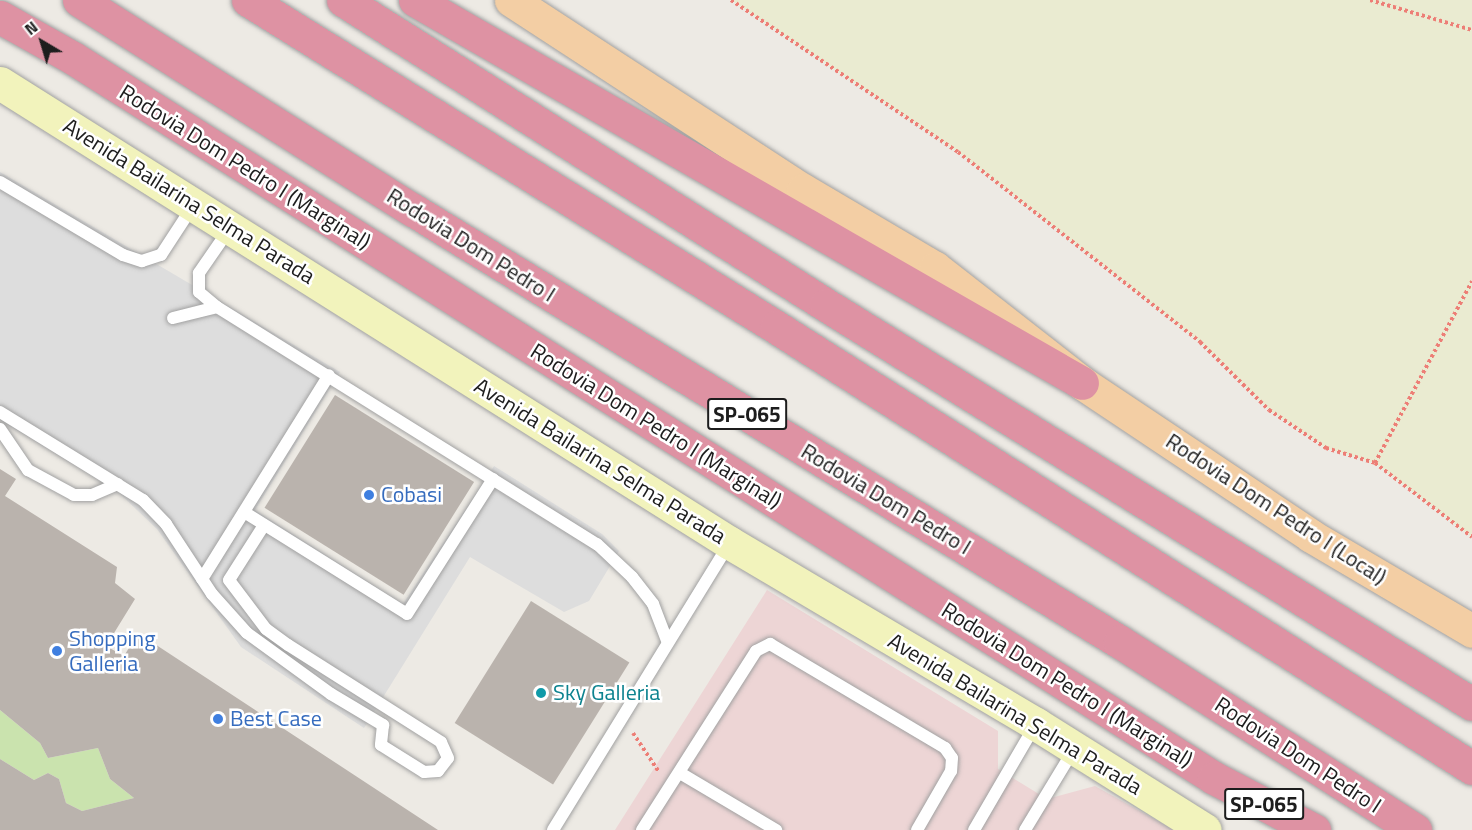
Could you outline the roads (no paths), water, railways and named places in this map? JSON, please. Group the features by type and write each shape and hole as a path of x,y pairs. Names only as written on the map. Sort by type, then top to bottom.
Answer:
{"highway":[{"name":"Rodovia Dom Pedro I","path":"79,0 423,216 1120,642 1415,830"},
{"path":"248,0 786,333 1472,768"},
{"path":"344,0 826,305 1472,704"},
{"path":"415,0 1082,383"},
{"name":"Rodovia Dom Pedro I (Marginal)","path":"0,17 73,58 1214,778 1314,830"},
{"path":"1214,778 1274,830"}],"main road":[{"name":"Rodovia Dom Pedro I (Local)","path":"511,0 803,190 935,268 1082,383 1311,536 1472,631"}],"street":[{"name":"Avenida Bailarina Selma Parada","path":"0,83 730,543 1035,724 1205,830"}],"lane":[{"path":"0,182 123,255 142,261 160,255 195,204"},
{"path":"231,228 199,273 199,292 217,307 597,544 632,577 653,604 667,641"},
{"path":"173,318 217,307"},
{"path":"202,579 328,375"},
{"path":"0,412 118,484 153,509 202,579 247,633 268,651 383,725 381,745 424,772 438,771 448,758 441,742 326,672 273,634 229,580 264,525"},
{"path":"0,429 27,470 74,495 92,495 118,484"},
{"path":"244,512 407,614 493,479"},
{"path":"553,830 667,641 730,543"},
{"path":"642,830 756,651 770,644 945,748 952,758 951,771 917,830"},
{"path":"974,830 1035,724"},
{"path":"1024,830 1074,749"},
{"path":"680,773 776,830"}],"place":[{"name":"Cobasi","path":"369,495"},
{"name":"Shopping Galleria","path":"57,651"},
{"name":"Sky Galleria","path":"541,693"},
{"name":"Best Case","path":"218,719"}]}
